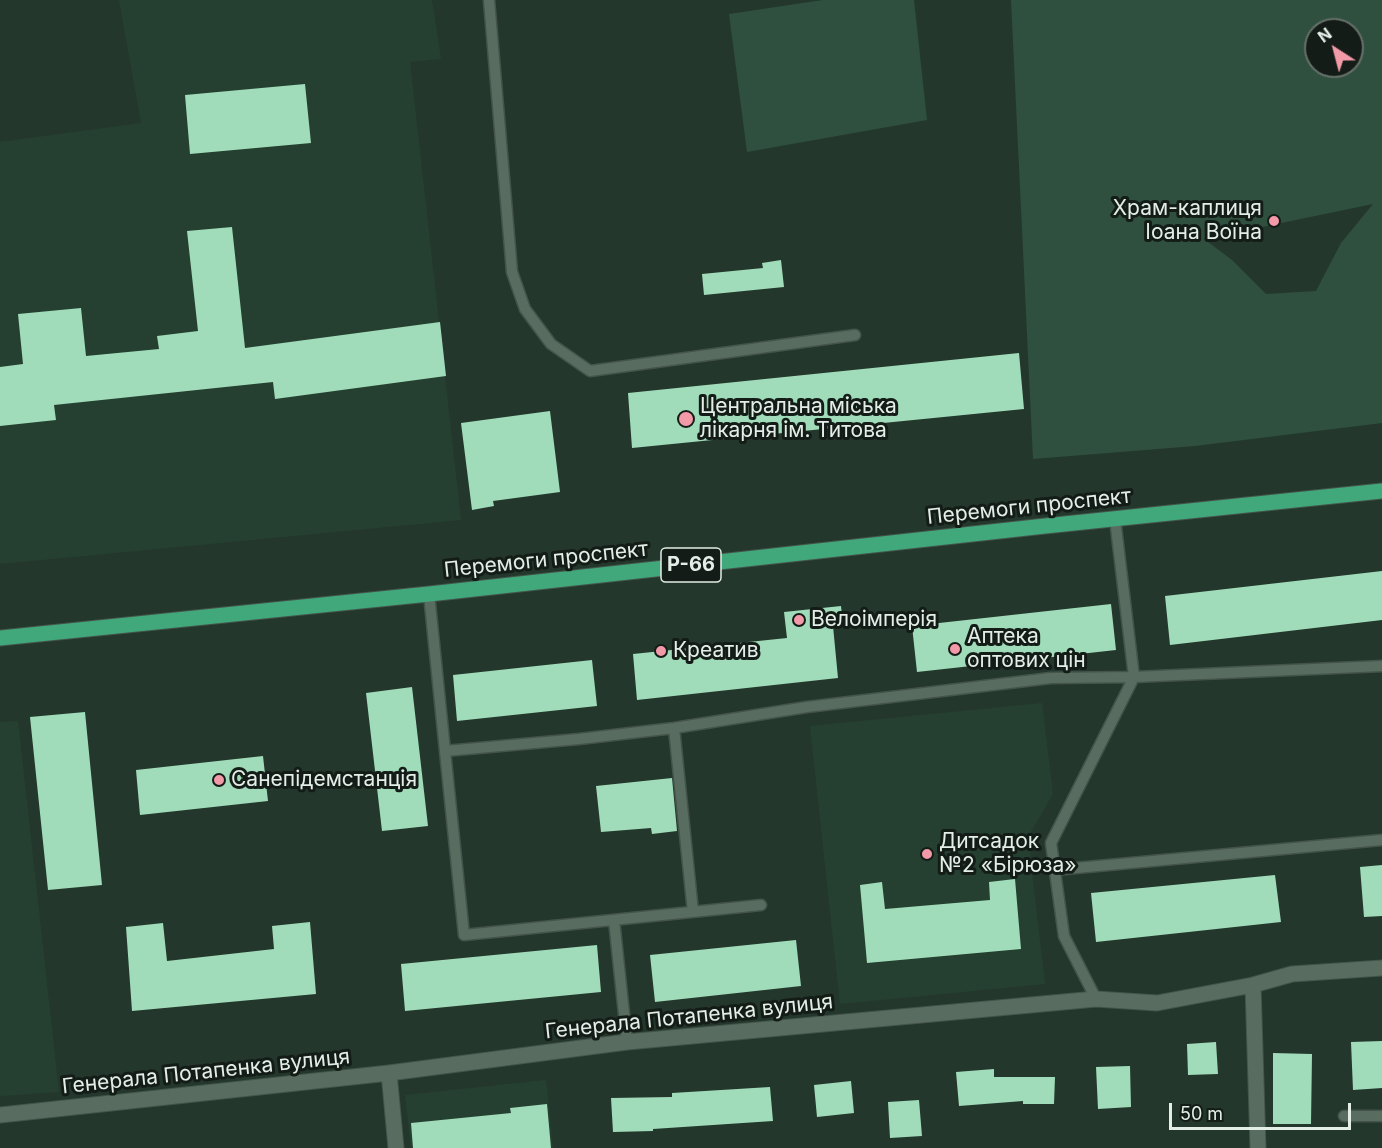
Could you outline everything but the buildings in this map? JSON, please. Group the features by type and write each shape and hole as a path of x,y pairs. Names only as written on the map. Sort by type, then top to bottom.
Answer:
{"main road":[{"name":"Перемоги проспект","path":"0,638 1382,491"}],"street":[{"name":"Генерала Потапенка вулиця","path":"0,1115 389,1073 627,1042 1096,999 1157,1003 1253,985 1292,974 1382,968"},
{"path":"1253,985 1258,1148"},
{"path":"389,1073 396,1148"}],"lane":[{"path":"489,0 512,272 525,309 551,344 590,371 855,335"},
{"path":"1096,999 1064,936 1051,843 1134,677 1115,519"},
{"path":"429,594 464,935 761,905"},
{"path":"446,751 674,728 807,707 1051,678 1134,677 1382,666"},
{"path":"674,728 693,912"},
{"path":"1054,870 1382,840"},
{"path":"614,920 627,1042"},
{"path":"1344,1116 1382,1116"}],"shaded area":[{"path":"119,0 432,0 441,59 410,62 461,520 0,564 0,142 141,123"},
{"path":"823,0 914,0 927,120 747,152 729,14"},
{"path":"1011,0 1382,0 1382,423 1195,446 1033,459","holes":["1373,204 1341,243 1316,291 1266,294 1232,260 1204,239"]},
{"name":"Дитсадок №2 «Бірюза»","path":"1042,703 1053,794 1029,835 1045,984 840,1004 810,726"},
{"path":"18,721 59,1092 0,1096 0,722"},
{"path":"546,1080 553,1148 411,1148 405,1095"}],"place":[{"name":"Храм-каплиця Іоана Воїна","path":"1274,221"},
{"name":"Центральна міська лікарня ім. Титова","path":"686,419"},
{"name":"Велоімперія","path":"799,620"},
{"name":"Аптека оптових цін","path":"955,649"},
{"name":"Креатив","path":"661,651"},
{"name":"Санепідемстанція","path":"219,780"},
{"name":"Дитсадок №2 «Бірюза»","path":"927,854"}]}
